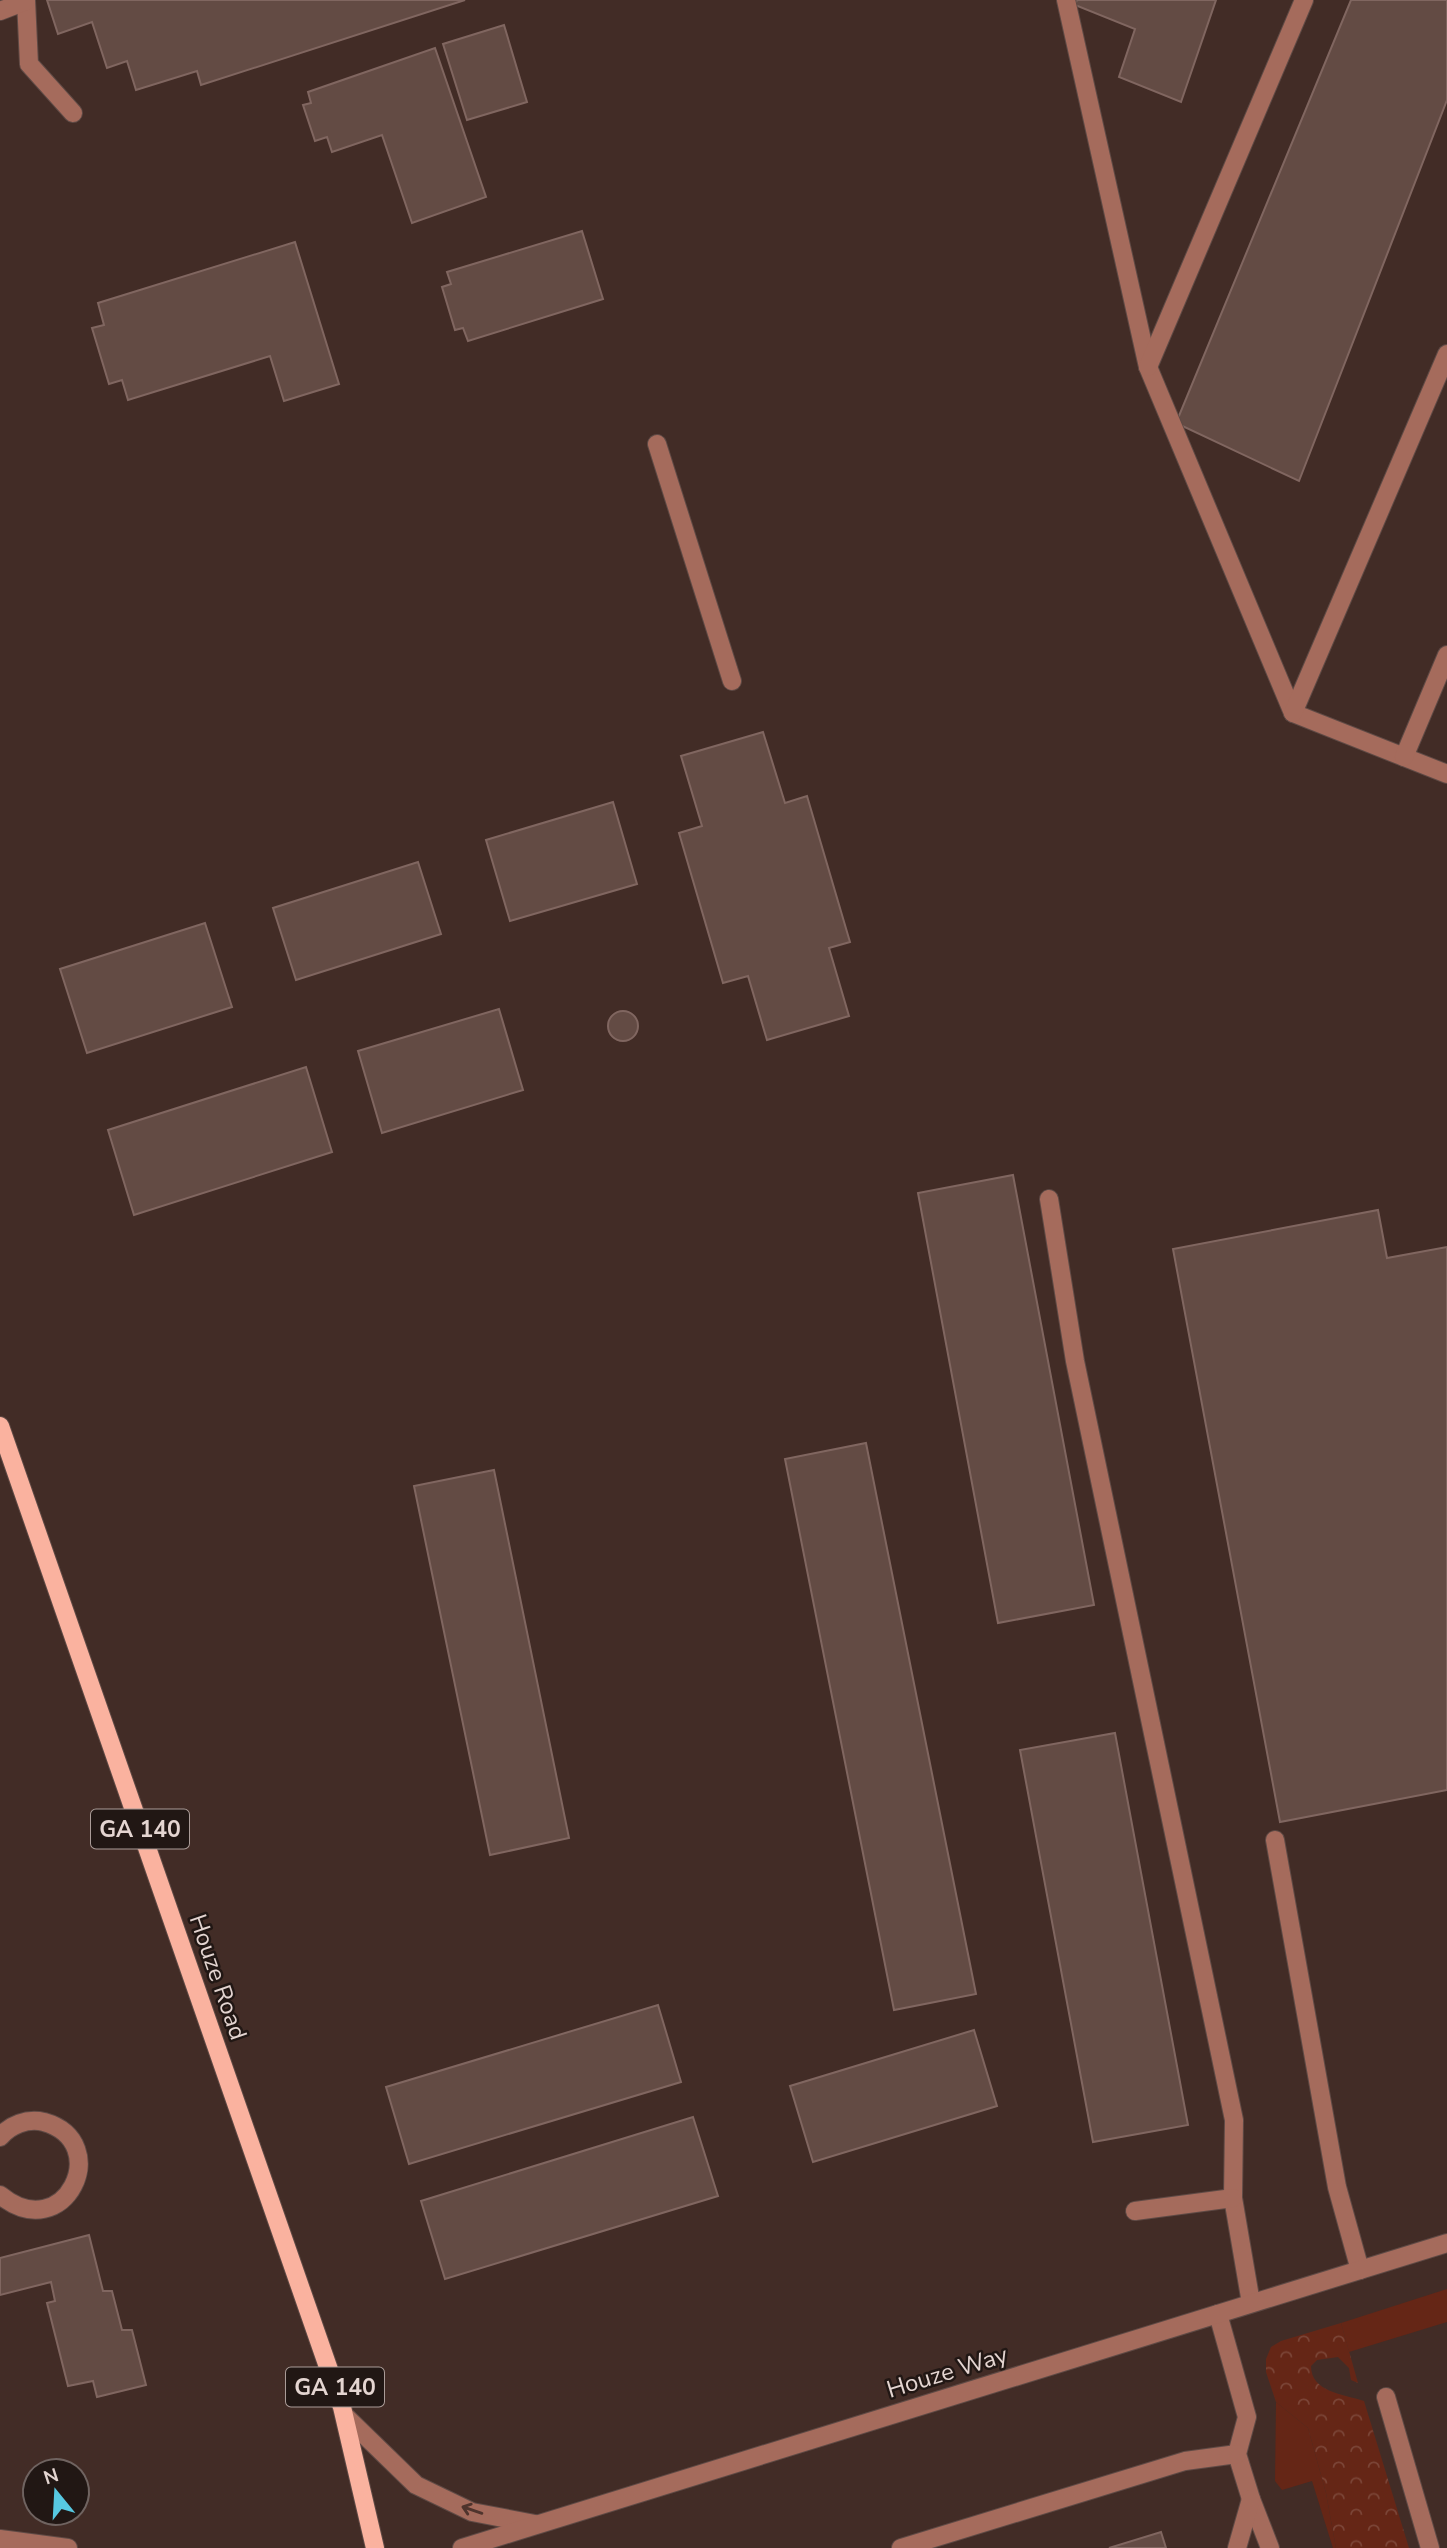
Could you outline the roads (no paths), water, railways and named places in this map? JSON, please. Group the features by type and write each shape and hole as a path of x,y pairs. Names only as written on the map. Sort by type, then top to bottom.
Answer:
{"main road":[{"name":"Houze Road","path":"0,1426 345,2416 375,2548"}],"street":[{"path":"1066,0 1148,367 1293,713 1447,774"},
{"path":"1148,367 1304,0"},
{"path":"0,11 26,1 29,64 73,113"},
{"path":"1293,713 1447,354"},
{"path":"657,444 732,681"},
{"path":"1404,757 1447,655"},
{"path":"1049,1199 1075,1362 1234,2120 1233,2198 1251,2303"},
{"path":"1275,1840 1337,2187 1360,2270"},
{"path":"0,2137 6,2130 22,2122 39,2121 56,2126 69,2137 78,2153 79,2170 74,2187 62,2200 47,2208 29,2210 4,2203"},
{"path":"1136,2211 1233,2198"},
{"name":"Houze Way","path":"462,2548 1447,2243"},
{"path":"1219,2314 1247,2417 1237,2454 1270,2548"},
{"path":"1386,2397 1430,2548"},
{"path":"345,2416 416,2485 472,2512 538,2525"},
{"path":"901,2548 1185,2461 1237,2454"},
{"path":"1237,2548 1251,2499"},
{"path":"0,2539 68,2548"}]}
